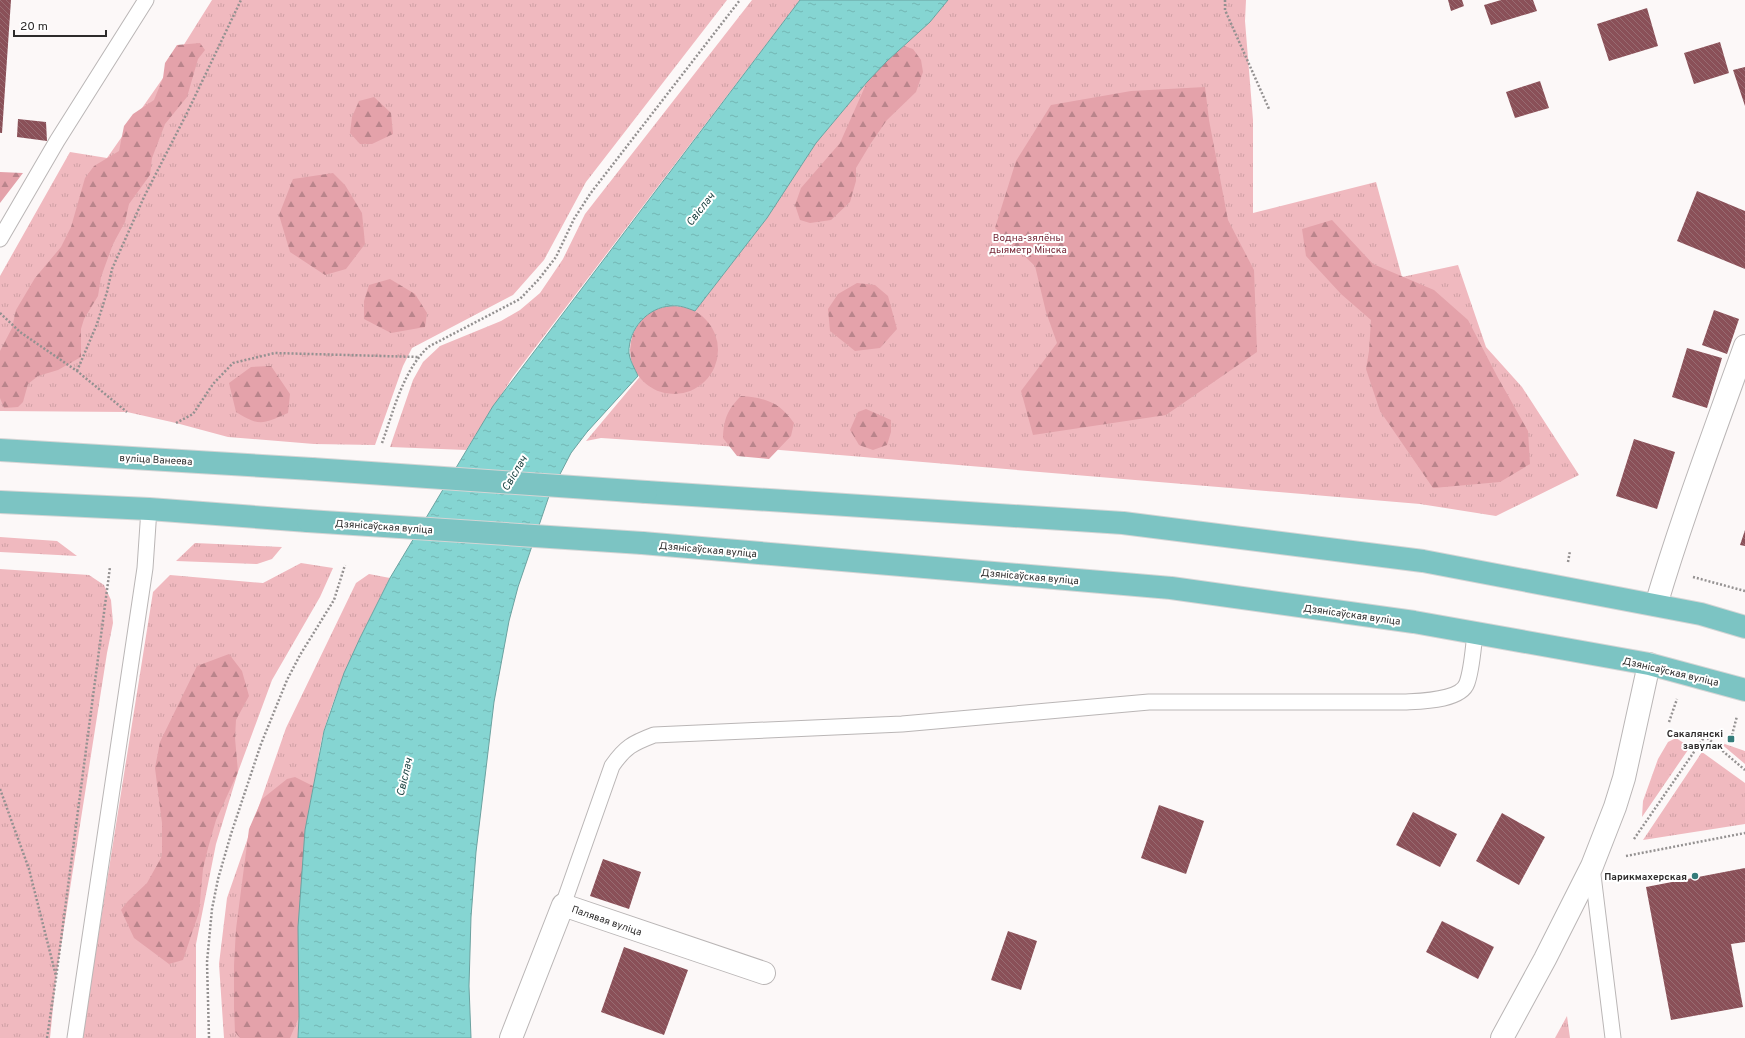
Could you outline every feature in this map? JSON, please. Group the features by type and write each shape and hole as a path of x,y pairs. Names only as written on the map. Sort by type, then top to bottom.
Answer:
{"main road":[{"name":"вуліца Ванеева","path":"0,450 312,469 1123,523 1423,561 1656,605"},
{"path":"0,502 149,509"},
{"name":"Дзянісаўская вуліца","path":"149,509 308,522 642,543 1171,588 1414,622 1649,664 1745,690"},
{"path":"1656,605 1701,614 1745,627"}],"street":[{"path":"1656,605 1702,464 1745,346"},
{"path":"1502,1038 1545,959 1592,866 1615,807 1624,778 1649,664"},
{"name":"Палявая вуліца","path":"511,1038 563,905 764,973"}],"lane":[{"path":"0,238 65,128 146,0"},
{"path":"75,1038 145,568 149,509"},
{"path":"563,905 612,766 621,753 634,742 654,735 902,724 1149,702 1404,702 1440,699 1458,693 1467,685 1475,634"},
{"path":"1592,866 1613,1038"}],"path":[{"path":"77,371 97,324 107,292 112,269 144,197 187,113 241,0"},
{"path":"382,443 405,379 418,357 428,347 520,299 539,279 556,256 574,220 590,194 740,0"},
{"path":"1225,0 1225,10 1269,109"},
{"path":"0,313 32,341 77,371 126,412"},
{"path":"176,423 193,414 213,384 233,363 275,353 418,357"},
{"path":"209,1038 208,954 212,909 227,849 264,737 300,654 334,600 345,565"},
{"path":"47,1038 110,567"},
{"path":"1689,575 1745,591"},
{"path":"1709,589 1711,582"},
{"path":"1669,722 1677,698"},
{"path":"1630,844 1705,736 1745,770"},
{"path":"0,789 29,869 56,978"},
{"path":"1626,850 1622,856 1745,833"}],"green space":[{"path":"212,0 727,0 586,182 544,260 513,295 412,348 403,366 375,445 314,444 228,437 127,412 0,411 0,276 70,152 107,158 163,78"},
{"path":"752,0 800,0 512,378 466,450 390,447 413,380 423,362 440,346 501,321 520,310 540,293 563,259 585,214"},
{"name":"Водна-зялёны дыяметр Мінска","path":"948,0 1246,0 1245,21 1253,120 1253,213 1376,182 1402,277 1458,265 1486,347 1522,387 1579,475 1496,516 1420,504 768,449 601,438 586,441 695,311 767,218 816,143 867,82 887,61 930,22"},
{"path":"200,43 205,50 198,59 187,97 165,124 152,158 150,175 129,204 125,222 113,244 101,277 98,296 84,319 81,329 81,357 58,370 38,376 28,384 23,402 18,407 4,408 0,398 0,351 12,328 16,310 35,278 61,247 71,227 85,178 94,166 119,151 124,126 133,114 154,100 163,78 165,63 177,45"},
{"path":"904,46 913,49 921,60 923,72 916,92 887,120 856,168 856,181 850,202 831,220 810,223 800,220 795,205 801,188 840,143 867,82"},
{"path":"1205,87 1209,120 1228,220 1254,270 1257,352 1166,415 1033,435 1021,391 1057,343 1046,312 1035,266 995,228 1016,161 1051,105 1131,91"},
{"path":"374,97 391,113 393,134 372,144 360,144 350,133 352,117 359,101"},
{"path":"0,172 23,173 0,203"},
{"path":"333,173 345,185 362,213 365,244 346,269 325,275 290,252 279,215 293,179"},
{"path":"1332,220 1373,264 1434,290 1468,320 1528,431 1530,464 1500,482 1433,488 1380,411 1366,369 1371,320 1341,294 1306,256 1302,229"},
{"path":"390,279 415,294 427,313 425,327 391,333 364,319 364,301 369,285"},
{"path":"857,283 875,285 888,296 897,329 880,348 855,351 830,331 828,309 838,294"},
{"path":"674,306 691,310 705,319 714,333 718,350 714,367 705,381 691,390 674,394 657,390 643,381 634,367 630,350 634,333 643,319 657,310"},
{"path":"271,366 290,394 288,413 272,420 257,422 236,412 229,383 251,367"},
{"path":"741,396 758,398 771,402 783,410 794,423 791,436 769,459 737,456 723,438 724,425 729,410"},
{"path":"866,409 891,420 891,432 887,445 873,450 859,445 850,430 858,412"},
{"path":"0,537 57,541 77,556 0,552"},
{"path":"195,543 282,547 272,559 257,564 176,561"},
{"path":"301,563 333,568 320,597 272,680 238,772 216,844 196,944 196,1038 82,1038 153,592 170,575 263,583"},
{"path":"0,569 89,575 104,585 111,600 113,623 56,978 50,1038 0,1038"},
{"path":"369,574 390,578 345,672 330,710 318,758 298,1038 224,1038 219,964 227,898 286,728 356,583"},
{"path":"229,654 242,671 249,696 236,720 235,738 238,772 216,820 203,869 199,912 183,960 169,964 134,938 121,910 128,901 147,883 162,856 162,823 155,768 160,742 197,666"},
{"path":"1676,738 1690,747 1642,817 1643,801 1658,759 1668,742"},
{"path":"1719,742 1745,751 1745,764"},
{"path":"1702,752 1745,783 1745,824 1643,840"},
{"path":"295,777 313,786 305,830 298,927 299,1017 290,1038 240,1038 235,1032 234,965 236,929 249,829 262,799 287,779"},
{"path":"1567,1016 1570,1038 1555,1038"}],"water":[{"name":"Свіслач","path":"800,0 948,0 930,22 887,61 867,82 816,143 767,218 695,311 677,306 663,307 647,315 641,321 632,336 629,353 631,362 638,376 587,432 571,453 549,496 518,587 509,621 494,702 476,852 471,917 469,986 471,1038 298,1038 298,927 305,830 324,731 344,673 360,638 390,578 493,406"}],"building":[{"path":"0,0 11,0 2,133 0,133"},
{"path":"1448,0 1462,0 1464,6 1451,11"},
{"path":"1501,0 1533,0 1537,11 1491,25 1484,5"},
{"path":"1647,8 1658,46 1609,61 1597,24"},
{"path":"1720,42 1729,73 1694,84 1684,53"},
{"path":"1745,67 1745,106 1733,70"},
{"path":"1540,81 1549,108 1515,118 1506,92"},
{"path":"18,119 46,122 47,141 17,137"},
{"path":"1697,191 1745,211 1745,269 1677,241"},
{"path":"1714,310 1739,319 1727,354 1702,345"},
{"path":"1687,348 1722,358 1707,408 1672,397"},
{"path":"1634,439 1675,452 1657,509 1616,496"},
{"path":"1745,530 1745,546 1740,545"},
{"path":"1159,805 1204,821 1186,874 1141,858"},
{"path":"1413,812 1457,834 1440,867 1396,845"},
{"path":"1502,813 1545,837 1519,885 1476,861"},
{"path":"603,859 641,872 629,909 590,896"},
{"path":"1745,868 1745,942 1731,944 1743,1007 1671,1020 1646,887"},
{"path":"1442,921 1494,947 1478,979 1426,952"},
{"path":"1008,931 1037,941 1021,990 991,980"},
{"path":"624,947 688,970 664,1035 601,1012"}],"place":[{"name":"Сакалянскі завулак","path":"1731,739"},
{"name":"Парикмахерская","path":"1695,876"}]}
